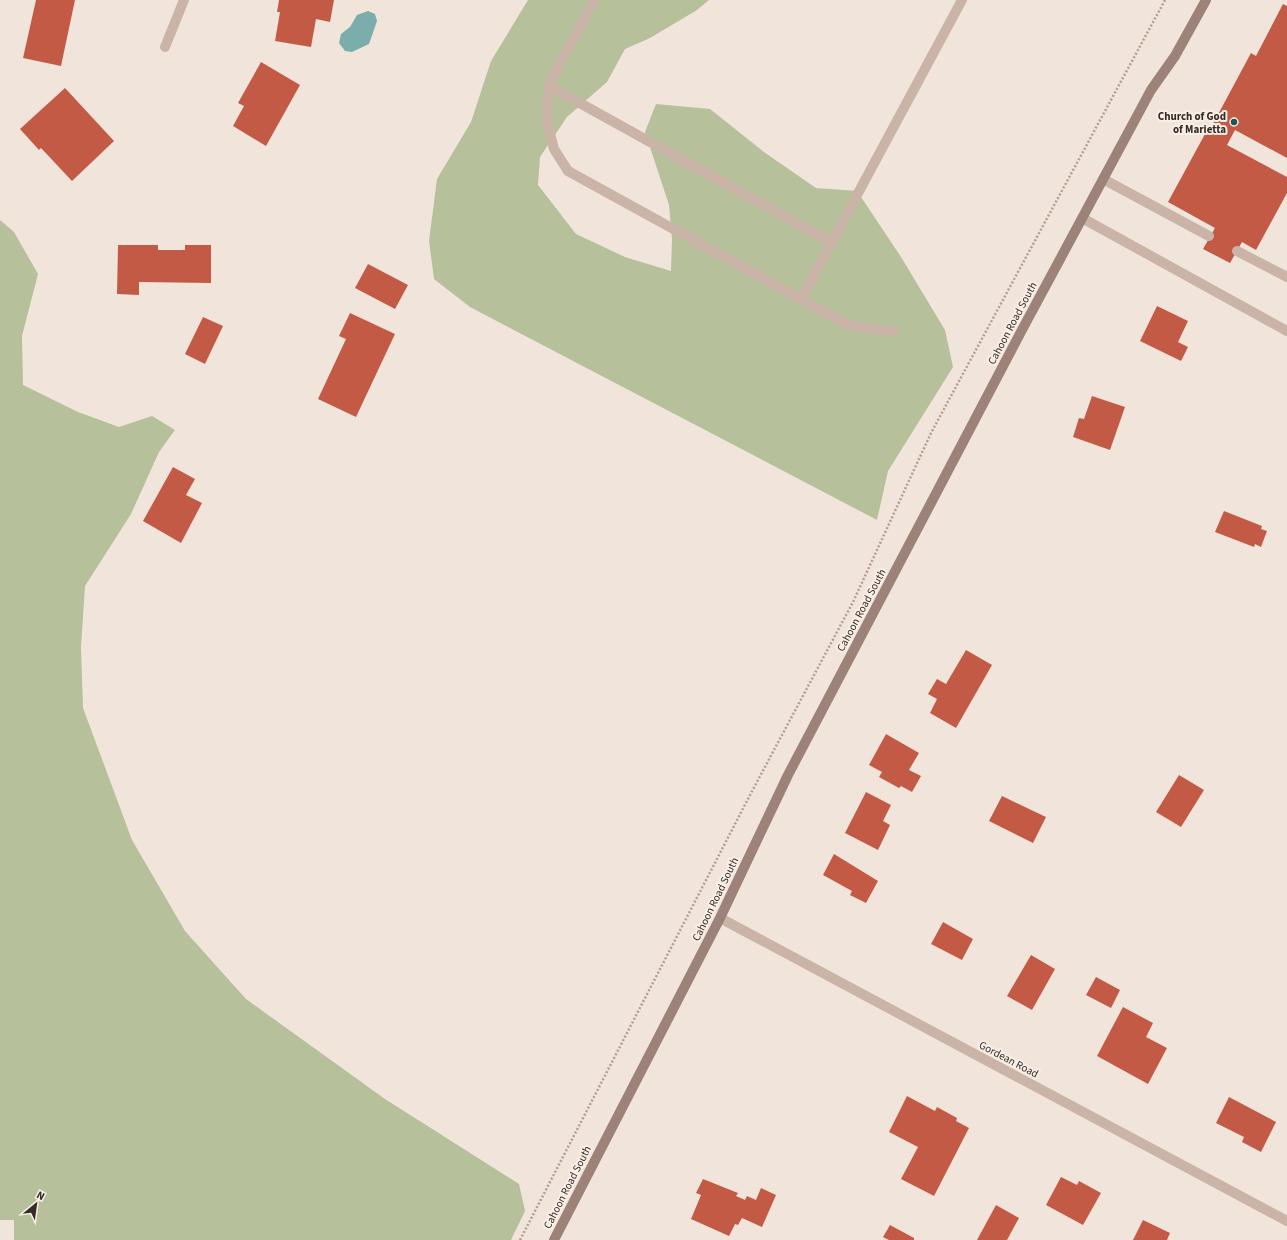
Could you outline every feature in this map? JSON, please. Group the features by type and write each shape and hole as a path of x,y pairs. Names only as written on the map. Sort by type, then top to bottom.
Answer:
{"main road":[{"name":"Cahoon Road South","path":"554,1240 720,918 788,775 1151,90 1175,56 1206,0"}],"street":[{"path":"165,47 171,28 184,0"},
{"path":"594,0 561,60 549,86 547,121 554,149 568,171 848,325 894,332"},
{"path":"801,299 962,0"},
{"path":"549,86 832,242"},
{"path":"1103,179 1209,236"},
{"path":"1082,218 1287,331"},
{"path":"1237,252 1287,277"},
{"name":"Gordean Road","path":"720,918 1287,1221"}],"path":[{"path":"520,1240 750,795 853,602 931,433 1165,0"}],"green space":[{"path":"528,0 709,0 697,10 650,38 625,49 607,82 567,117 540,157 538,185 576,234 625,257 671,271 672,239 669,205 645,132 656,104 710,109 764,152 816,188 857,191 901,257 945,330 953,367 888,471 877,520 470,307 434,279 429,241 437,179 471,122 491,61"},
{"path":"0,220 14,232 38,274 22,336 23,385 78,412 119,427 152,416 175,430 159,452 131,514 85,586 81,647 83,708 132,840 185,931 246,999 385,1099 519,1184 525,1211 511,1240 14,1240 14,1220 0,1220"}],"water":[{"path":"368,11 375,14 377,21 369,44 352,52 345,51 339,43 341,34 350,27 357,15"}],"building":[{"path":"36,0 75,0 61,66 23,58"},
{"path":"279,0 334,0 330,22 316,19 311,47 275,41 280,12 277,12"},
{"path":"1283,4 1287,6 1287,158 1235,130 1227,145 1287,177 1287,193 1256,250 1242,242 1230,263 1203,249 1215,228 1168,202 1205,134 1207,135 1251,53 1256,56"},
{"path":"261,62 300,85 266,146 233,126 244,106 238,103"},
{"path":"65,88 114,141 72,181 41,148 39,150 20,129"},
{"path":"118,245 158,245 158,250 185,250 185,245 211,245 211,283 139,282 139,295 117,294"},
{"path":"368,264 408,285 395,309 355,288"},
{"path":"1157,306 1188,321 1178,342 1188,347 1181,361 1140,341"},
{"path":"350,313 395,334 356,417 318,399 346,339 339,336"},
{"path":"203,317 223,326 205,364 185,354"},
{"path":"1092,396 1125,407 1110,450 1073,437 1079,418 1084,419"},
{"path":"173,467 195,479 186,495 202,503 181,543 143,521"},
{"path":"1224,511 1262,526 1261,529 1267,531 1261,547 1255,544 1254,547 1215,532"},
{"path":"966,650 992,665 956,728 930,713 937,699 928,694 937,679 946,684"},
{"path":"886,734 919,753 909,770 921,776 912,792 901,786 899,788 879,777 882,772 869,765"},
{"path":"1179,775 1204,790 1181,827 1156,812"},
{"path":"866,792 891,805 883,821 890,825 878,850 845,833"},
{"path":"1002,796 1046,817 1033,843 989,821"},
{"path":"834,854 878,881 866,903 850,895 852,891 823,875"},
{"path":"943,922 973,939 962,960 931,944"},
{"path":"1031,955 1055,969 1032,1010 1007,996"},
{"path":"1096,977 1120,990 1111,1008 1086,995"},
{"path":"1123,1007 1153,1023 1146,1037 1167,1048 1148,1084 1097,1056"},
{"path":"907,1096 935,1111 937,1107 957,1118 956,1121 969,1128 934,1196 901,1179 918,1147 889,1132"},
{"path":"1229,1097 1276,1122 1261,1152 1242,1142 1244,1137 1216,1123"},
{"path":"1061,1177 1077,1185 1079,1181 1101,1193 1083,1225 1046,1205"},
{"path":"703,1179 738,1193 736,1196 745,1200 747,1196 756,1200 761,1188 776,1195 762,1227 742,1218 738,1225 735,1224 729,1236 691,1219 701,1195 696,1193"},
{"path":"996,1205 1019,1218 1007,1240 977,1240"},
{"path":"1143,1220 1170,1233 1167,1240 1133,1240"},
{"path":"890,1225 914,1238 914,1240 889,1240 883,1237"}],"place":[{"name":"Church of God of Marietta","path":"1234,122"}]}
